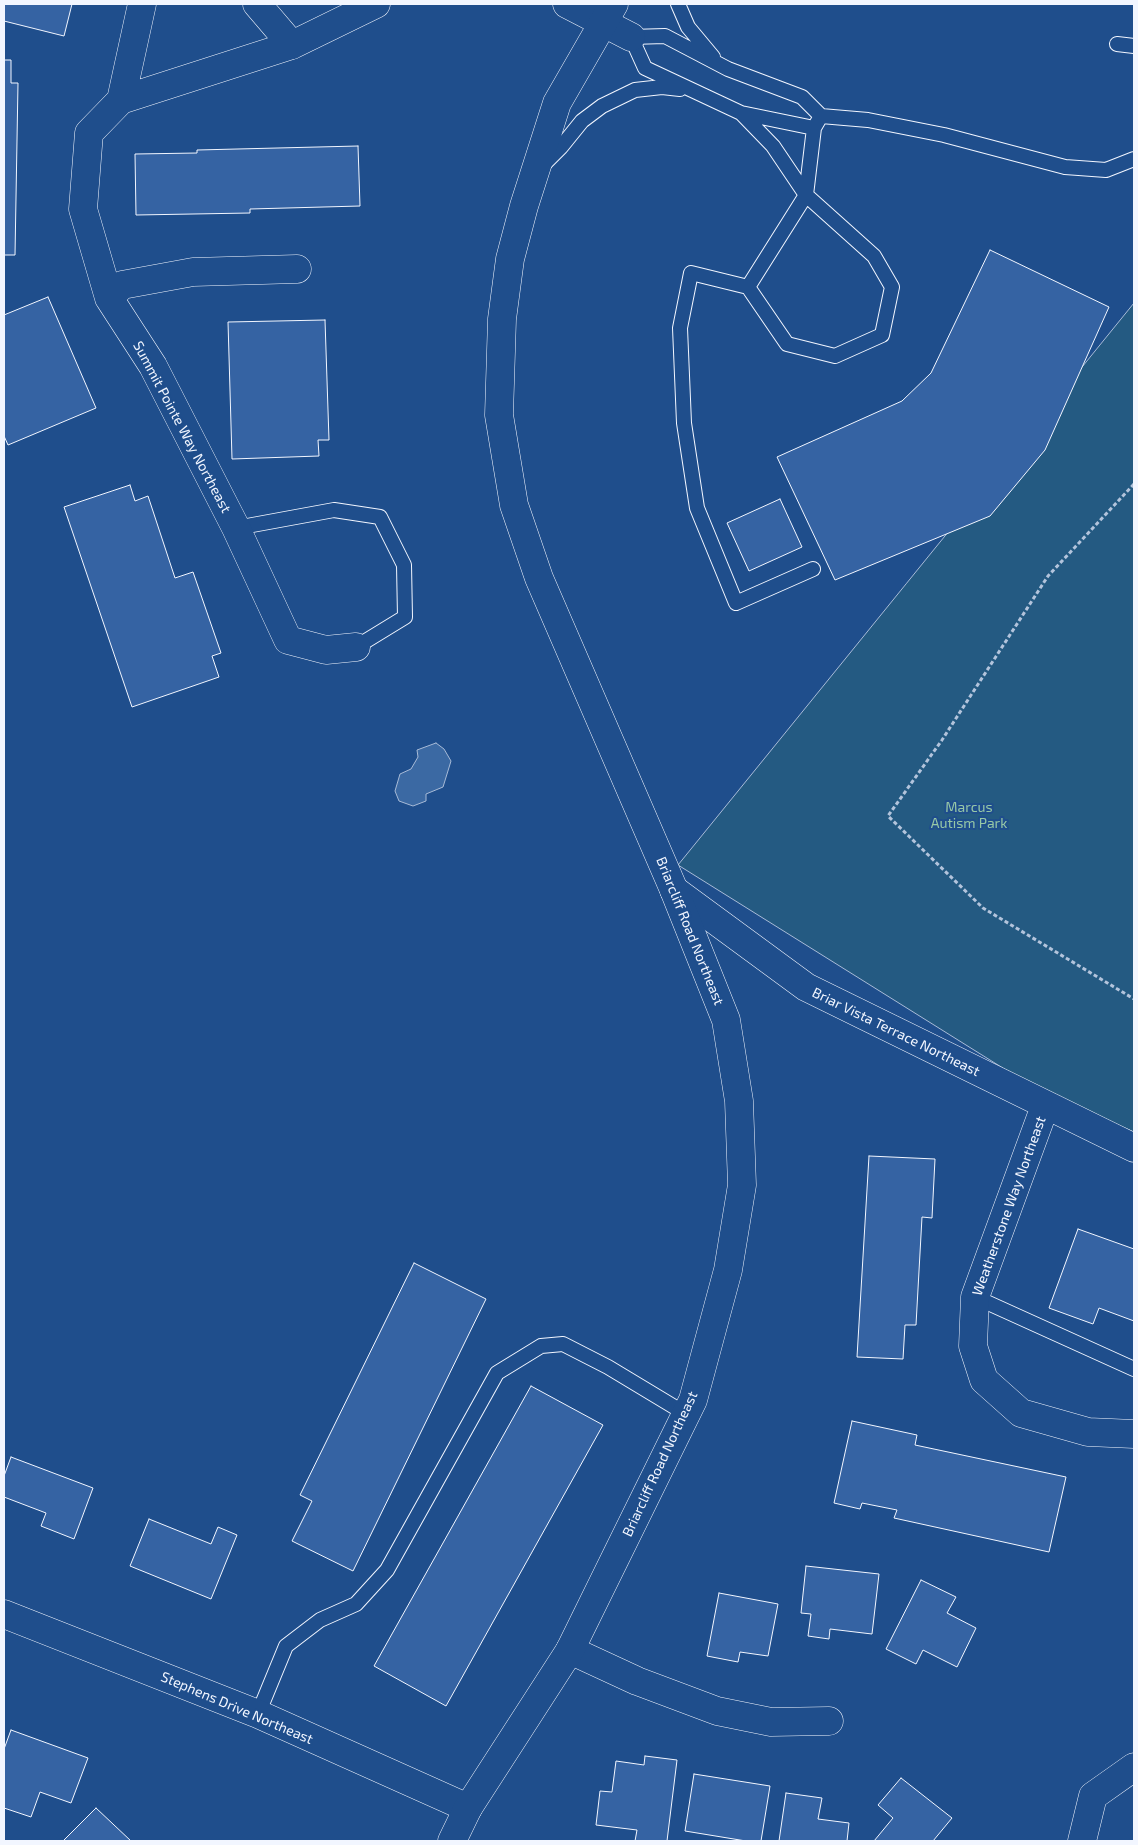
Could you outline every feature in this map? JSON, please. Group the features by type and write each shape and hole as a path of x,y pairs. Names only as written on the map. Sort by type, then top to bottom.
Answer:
{"street":[{"path":"121,100 142,4"},
{"path":"257,4 292,45"},
{"name":"Summit Pointe Way Northeast","path":"356,647 326,650 288,640 236,528 153,366 109,298 83,209 89,133 121,100 292,45 376,4"},
{"path":"568,4 608,13 631,37"},
{"name":"Briarcliff Road Northeast","path":"452,1841 468,1808 570,1650 693,1400 728,1270 742,1186 739,1101 726,1020 674,890 539,578 514,505 499,416 502,319 510,259 533,174 557,102 608,13"},
{"path":"109,298 122,286 193,272 297,268"},
{"name":"Briar Vista Terrace Northeast","path":"674,890 806,987 1045,1106 1134,1148"},
{"name":"Weatherstone Way Northeast","path":"1045,1106 975,1297 973,1346 984,1380 1021,1413 1088,1432 1134,1434"},
{"name":"Stephens Drive Northeast","path":"4,1614 258,1714 468,1808"},
{"path":"570,1650 637,1681 717,1710 772,1722 829,1721"},
{"path":"1082,1841 1093,1796 1134,1767"}],"lane":[{"path":"678,4 688,27 721,65"},
{"path":"748,287 806,195 818,122 802,97 721,65 664,36 631,37 645,68 742,113 818,122 868,120 944,135 1065,167 1106,170 1134,159"},
{"path":"1117,44 1134,46"},
{"path":"533,174 561,147 582,121 602,106 635,90 662,87 692,90"},
{"path":"742,113 773,146 806,195 874,256 892,287 882,334 835,356 787,344 748,287 691,273 680,328 684,423 697,508 736,602 813,568"},
{"path":"236,528 334,510 380,517 404,565 405,617 356,647"},
{"path":"975,1297 1134,1369"},
{"path":"258,1714 286,1646 320,1620 356,1604 387,1570 497,1373 541,1346 563,1344 608,1367 686,1414"}],"path":[{"path":"1134,484 1048,576 942,740 888,816 983,908 1134,999"}],"green space":[{"name":"Marcus Autism Park","path":"1134,303 1134,1132 1038,1090 678,865"}],"shaded area":[{"path":"436,743 444,749 451,761 443,787 426,794 426,801 413,806 399,801 395,791 400,774 411,769 418,757 417,750"}],"building":[{"path":"4,4 72,4 64,36 4,21"},
{"path":"4,60 11,60 11,83 18,83 15,255 4,255"},
{"path":"358,146 360,206 250,209 250,213 136,215 135,154 197,153 197,150"},
{"path":"990,250 1109,307 1045,450 990,516 835,580 777,457 902,401 931,373"},
{"path":"48,297 96,408 8,445 4,436 4,315"},
{"path":"325,320 329,440 318,440 319,456 232,459 228,322"},
{"path":"130,485 135,501 148,496 175,578 193,572 221,653 212,656 219,677 132,707 64,507"},
{"path":"780,499 802,547 749,571 727,523"},
{"path":"869,1156 935,1159 932,1218 922,1217 916,1325 905,1325 903,1359 857,1357"},
{"path":"1078,1229 1134,1249 1134,1321 1099,1308 1093,1324 1049,1308"},
{"path":"414,1263 486,1299 353,1571 292,1541 312,1501 300,1495"},
{"path":"531,1386 603,1425 446,1706 374,1666"},
{"path":"852,1421 917,1435 915,1445 1066,1477 1049,1552 894,1518 897,1510 862,1503 860,1509 834,1503"},
{"path":"11,1457 93,1488 74,1539 41,1526 46,1513 4,1497 4,1476"},
{"path":"149,1519 211,1544 218,1527 237,1535 211,1599 130,1566"},
{"path":"806,1566 879,1574 872,1634 830,1629 829,1639 808,1636 811,1614 801,1613"},
{"path":"921,1580 956,1597 947,1613 976,1628 957,1667 923,1650 916,1664 886,1649"},
{"path":"719,1593 778,1604 768,1656 740,1652 738,1662 707,1656"},
{"path":"11,1730 88,1758 71,1803 40,1792 31,1817 4,1808 4,1749"},
{"path":"645,1756 677,1760 667,1841 635,1841 637,1830 596,1825 600,1791 612,1792 616,1761 644,1765"},
{"path":"694,1774 770,1786 761,1841 746,1841 685,1831"},
{"path":"901,1778 952,1818 933,1841 874,1841 893,1818 878,1805"},
{"path":"786,1793 822,1798 818,1819 849,1823 847,1841 779,1841"},
{"path":"96,1808 131,1841 63,1841"}]}
